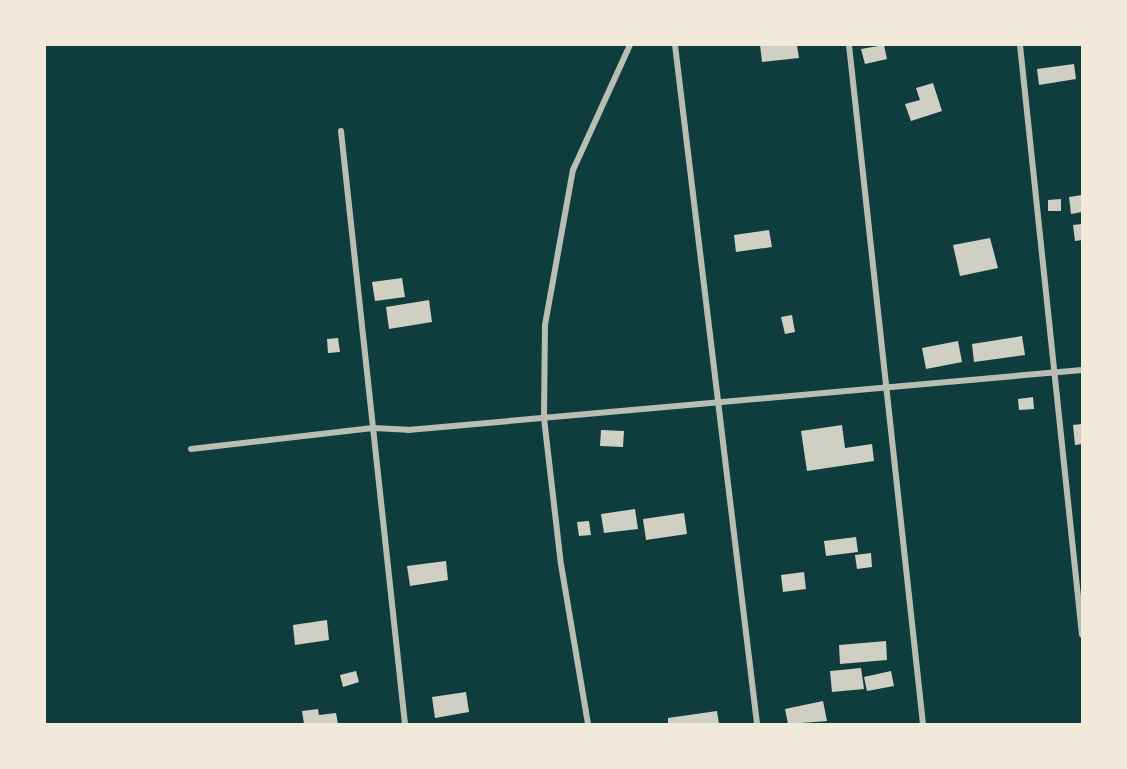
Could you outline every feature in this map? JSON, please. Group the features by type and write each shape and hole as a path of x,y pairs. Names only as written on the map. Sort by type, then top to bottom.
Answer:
{"street":[{"path":"588,724 561,565 544,418 545,326 573,170 630,45"},
{"path":"675,45 722,402 757,724"},
{"path":"849,45 923,724"},
{"path":"1020,45 1082,635"},
{"path":"341,131 405,724"},
{"path":"191,449 373,428 408,430 1082,370"}],"building":[{"path":"760,45 797,45 799,58 762,62"},
{"path":"884,45 887,59 865,64 861,49"},
{"path":"1074,64 1076,79 1039,85 1037,69"},
{"path":"933,83 942,111 911,121 905,104 920,100 916,88"},
{"path":"1082,195 1082,212 1071,214 1069,197"},
{"path":"1061,199 1061,211 1048,211 1048,200"},
{"path":"1082,224 1082,240 1075,241 1073,225"},
{"path":"769,230 772,247 736,252 734,235"},
{"path":"990,238 998,268 960,276 953,245"},
{"path":"402,278 405,297 375,301 372,282"},
{"path":"429,300 432,322 389,329 386,307"},
{"path":"792,315 795,332 785,334 781,317"},
{"path":"1022,336 1025,355 974,362 972,344"},
{"path":"338,338 340,352 328,353 327,339"},
{"path":"958,341 962,362 926,369 922,348"},
{"path":"1033,397 1034,409 1019,410 1018,399"},
{"path":"1082,424 1082,444 1075,445 1073,425"},
{"path":"842,425 845,448 872,444 874,461 807,471 801,431"},
{"path":"601,430 624,431 623,447 600,446"},
{"path":"635,509 638,529 604,533 601,514"},
{"path":"684,513 687,534 646,540 643,519"},
{"path":"589,521 591,535 579,536 577,522"},
{"path":"856,537 858,552 826,556 824,541"},
{"path":"871,553 872,567 857,569 855,555"},
{"path":"446,561 448,580 410,586 407,566"},
{"path":"804,572 806,589 783,592 781,575"},
{"path":"327,620 329,640 295,645 293,625"},
{"path":"886,641 887,660 840,664 839,645"},
{"path":"861,668 864,689 832,692 830,671"},
{"path":"356,671 359,682 343,687 340,675"},
{"path":"891,671 894,686 867,691 864,677"},
{"path":"466,692 469,712 435,718 432,697"},
{"path":"823,701 827,721 788,724 785,709"},
{"path":"318,709 319,715 336,713 338,724 304,724 302,711"},
{"path":"717,711 719,724 668,724 668,718"}]}
